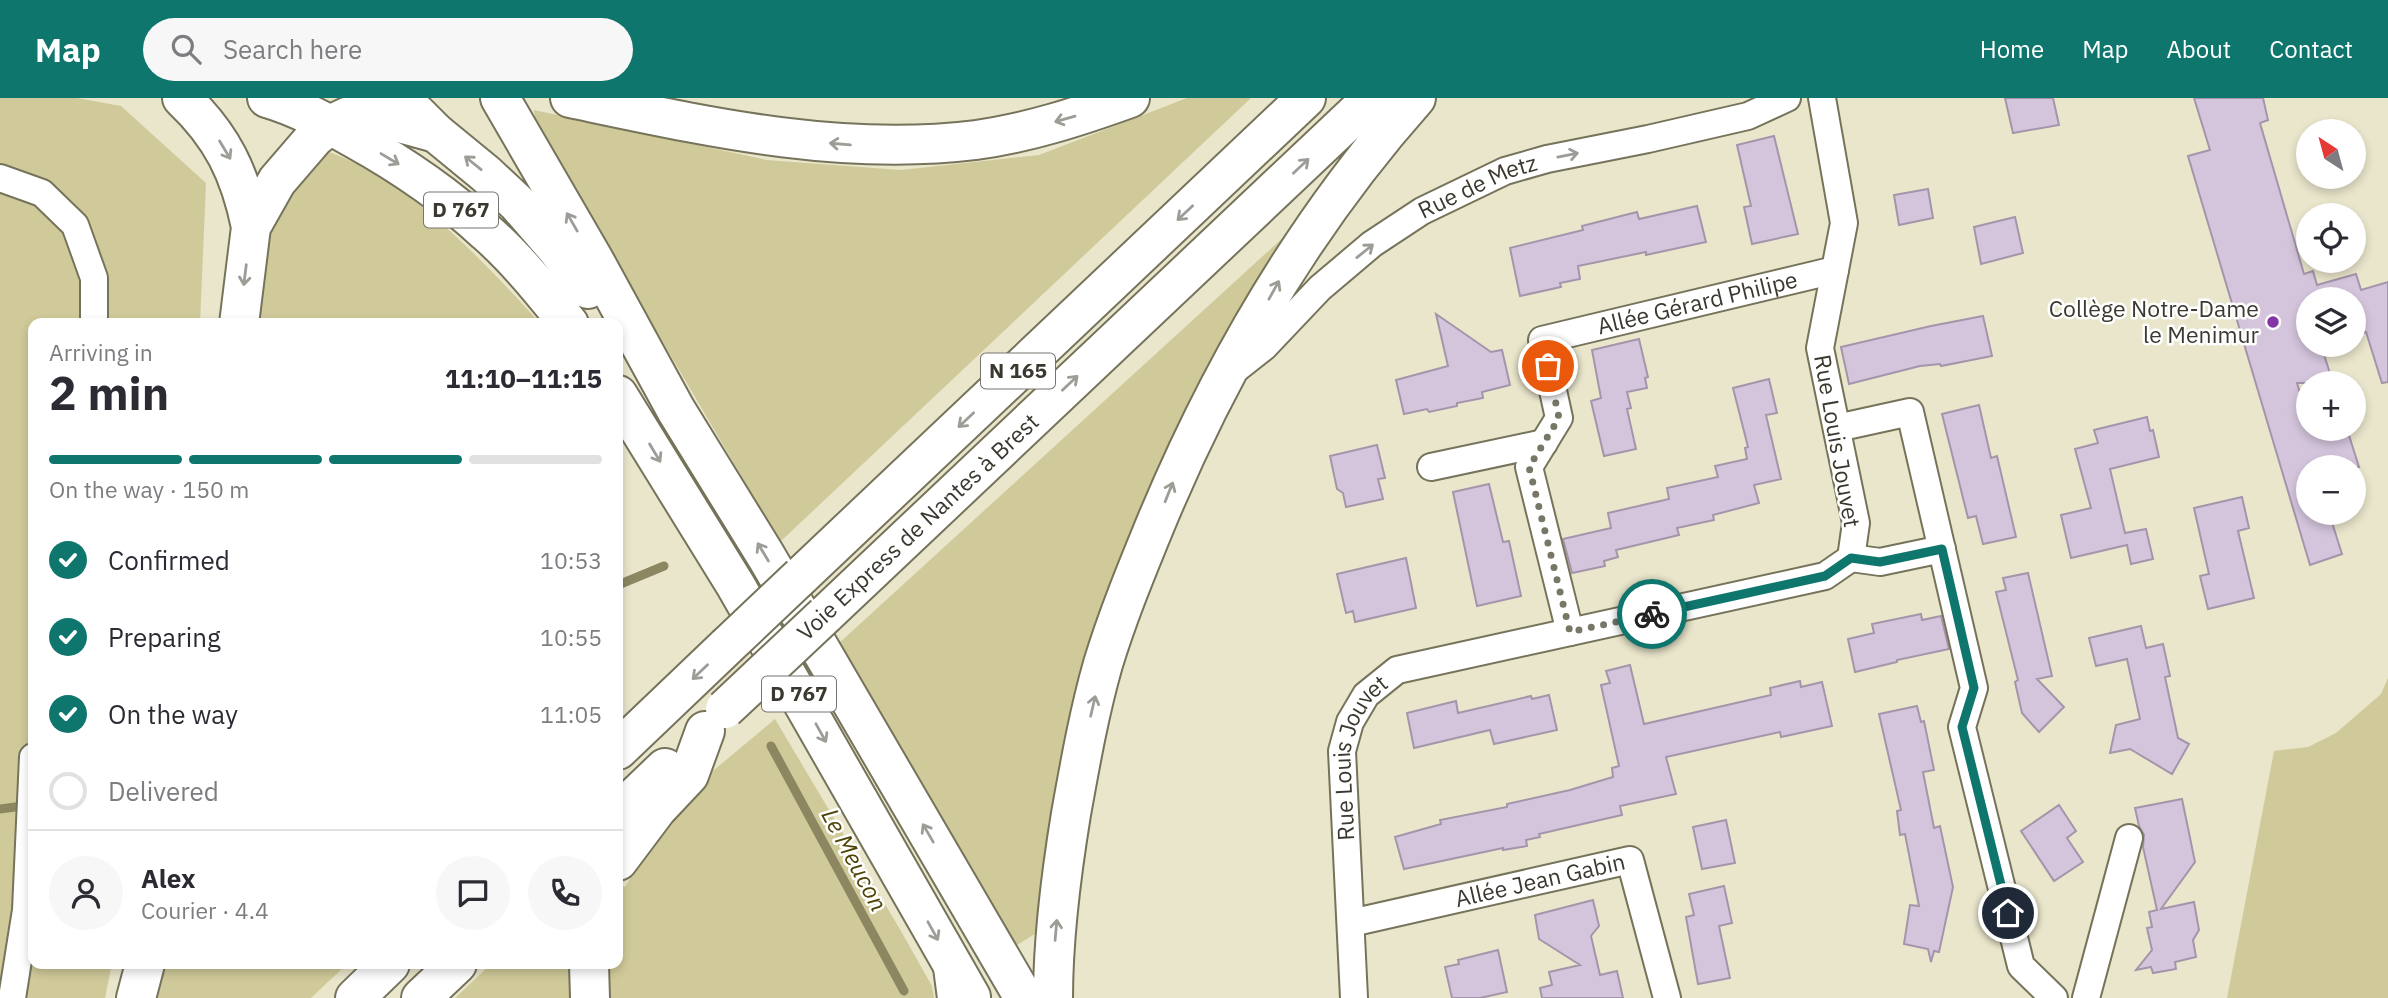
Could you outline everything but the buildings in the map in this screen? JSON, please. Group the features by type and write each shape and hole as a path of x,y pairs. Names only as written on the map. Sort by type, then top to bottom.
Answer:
{"main road":[{"path":"181,98 197,112 215,135 232,163 244,194 251,227 240,318"},
{"name":"D 767","path":"267,98 330,125 396,162 447,198 488,233 525,271 564,318"},
{"name":"D 767","path":"393,98 416,113 517,204 557,249 610,318"},
{"path":"500,98 594,260 676,410"},
{"path":"570,98 698,125 804,141 860,145 922,145 978,140 1036,128 1130,98"},
{"name":"Voie Express de Nantes à Brest","path":"623,745 1306,98"},
{"name":"Voie Express de Nantes à Brest","path":"623,808 1372,98"},
{"path":"1053,998 1053,967 1062,867 1082,755 1104,663 1133,579 1176,474 1224,379 1285,271 1345,186 1416,98"},
{"path":"251,227 277,181 314,138 330,125 349,116 367,114 436,133"},
{"name":"D 767","path":"623,336 676,410 773,568 1024,998"},
{"name":"D 767","path":"623,403 743,598 961,988"},
{"path":"623,854 657,809 690,775 715,720"},
{"path":"136,998 144,969"},
{"path":"355,998 385,969"},
{"path":"421,998 452,969"},
{"path":"589,969 590,998"}],"street":[{"name":"Rue de Metz","path":"1224,379 1264,347 1320,288 1372,244 1422,211 1505,171 1547,159 1748,116 1787,98"},
{"name":"Rue Louis Jouvet","path":"1354,998 1342,751 1350,722 1366,695 1396,670 1825,576 1851,558 1856,523 1820,348 1844,223 1822,98"},
{"path":"0,178 42,193 75,225 94,278 94,318"},
{"name":"Allée Gérard Philipe","path":"1570,632 1529,467 1559,418 1542,340 1835,270"},
{"path":"1837,428 1910,412 1974,688 1962,727 2021,966 2054,998"},
{"path":"1431,467 1544,443"},
{"path":"1851,558 1880,562 1942,549"},
{"path":"2086,998 2129,838"},
{"name":"Allée Jean Gabin","path":"1351,923 1630,860 1667,998"},
{"path":"12,998 26,909 28,872"}],"shaded area":[{"path":"0,98 77,98 121,106 206,183 200,318 28,318 28,969 111,969 105,998 0,998"},
{"path":"1187,98 1251,98 780,542 536,126 534,110 767,160 901,170 1039,155"},
{"path":"329,152 388,182 444,225 535,318 255,318 267,238 307,159"},
{"path":"1287,234 1202,391 1038,932 1009,950 838,644"},
{"path":"2388,678 2388,998 2227,998 2274,751 2308,747 2336,733 2381,694"},
{"path":"775,719 901,931 932,986 934,998 455,998 486,969 623,969 623,886 625,887 659,829 714,770"},
{"path":"153,969 342,969 311,998 149,998"}],"waterway":[{"name":"Le Meucon","path":"623,583 664,566"},
{"name":"Le Meucon","path":"771,746 904,991"},
{"name":"Le Meucon","path":"0,809 28,805"}],"way so far":[{"path":"1548,366 1559,418 1529,467 1570,632 1652,614"}],"place":[{"name":"Collège Notre-Dame le Menimur","path":"2273,322"}],"route":[{"path":"1652,614 1825,576 1851,558 1880,562 1942,549 1974,688 1962,727 2008,913"}]}
